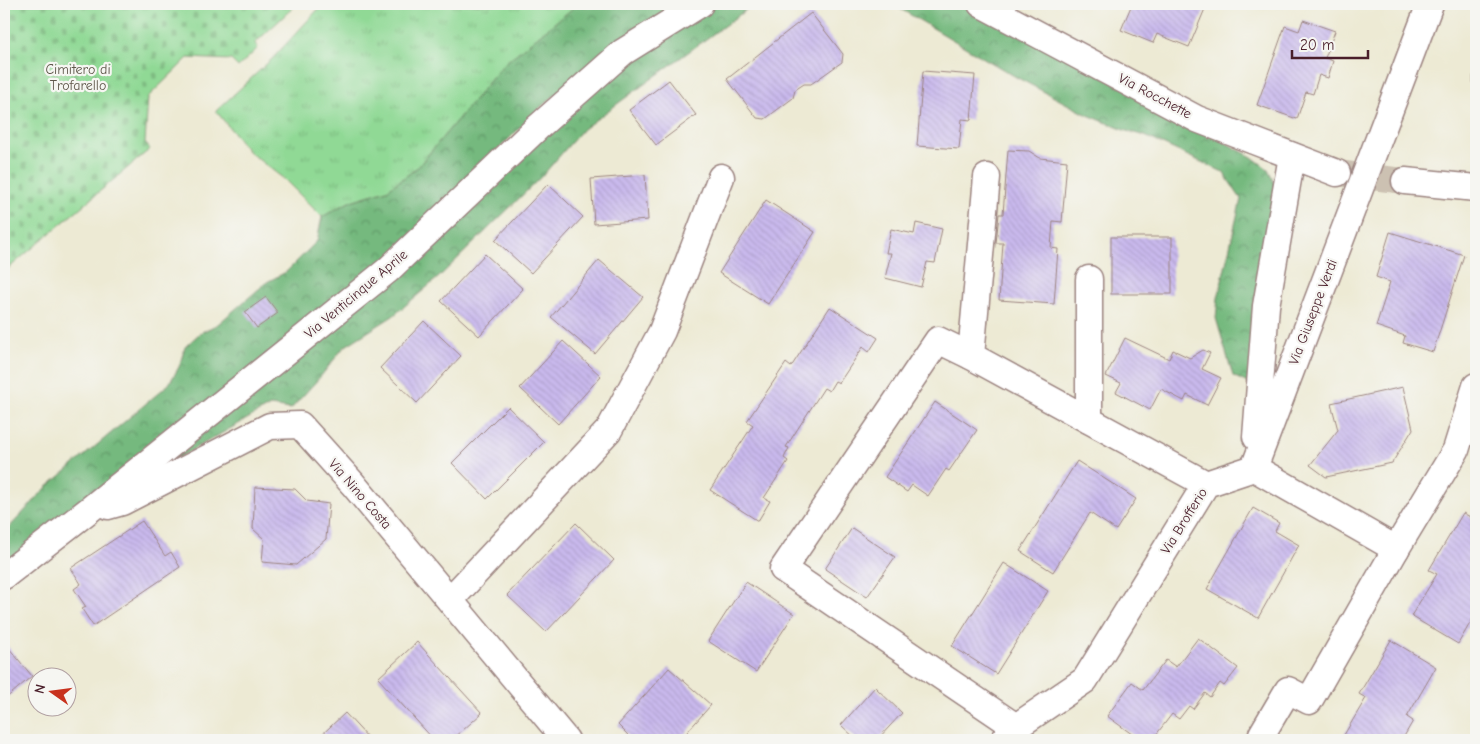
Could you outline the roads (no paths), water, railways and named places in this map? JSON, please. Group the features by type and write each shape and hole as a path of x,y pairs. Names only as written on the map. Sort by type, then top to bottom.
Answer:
{"street":[{"name":"Via Venticinque Aprile","path":"4,576 388,270 537,128 623,52 700,4"},
{"name":"Via Rocchette","path":"981,4 1197,118 1337,172"},
{"name":"Via Giuseppe Verdi","path":"1254,468 1430,4"},
{"path":"1292,156 1266,306 1254,468 1396,549"},
{"path":"971,356 987,176"},
{"path":"450,600 609,430 662,331 721,177"},
{"path":"1405,182 1476,188"},
{"path":"1089,279 1089,420"},
{"path":"1010,734 783,569 938,340 971,356 1206,484"},
{"path":"1262,734 1288,690 1309,701 1396,549 1456,450 1476,386"},
{"name":"Via Nino Costa","path":"89,510 122,502 270,426 300,425 353,484 563,739"},
{"name":"Via Brofferio","path":"1010,734 1085,680 1206,484 1254,468"}],"tunnel":[{"path":"1337,173 1405,181"}],"park label":[{"name":"Cimitero di Trofarello","path":"78,78"}]}
